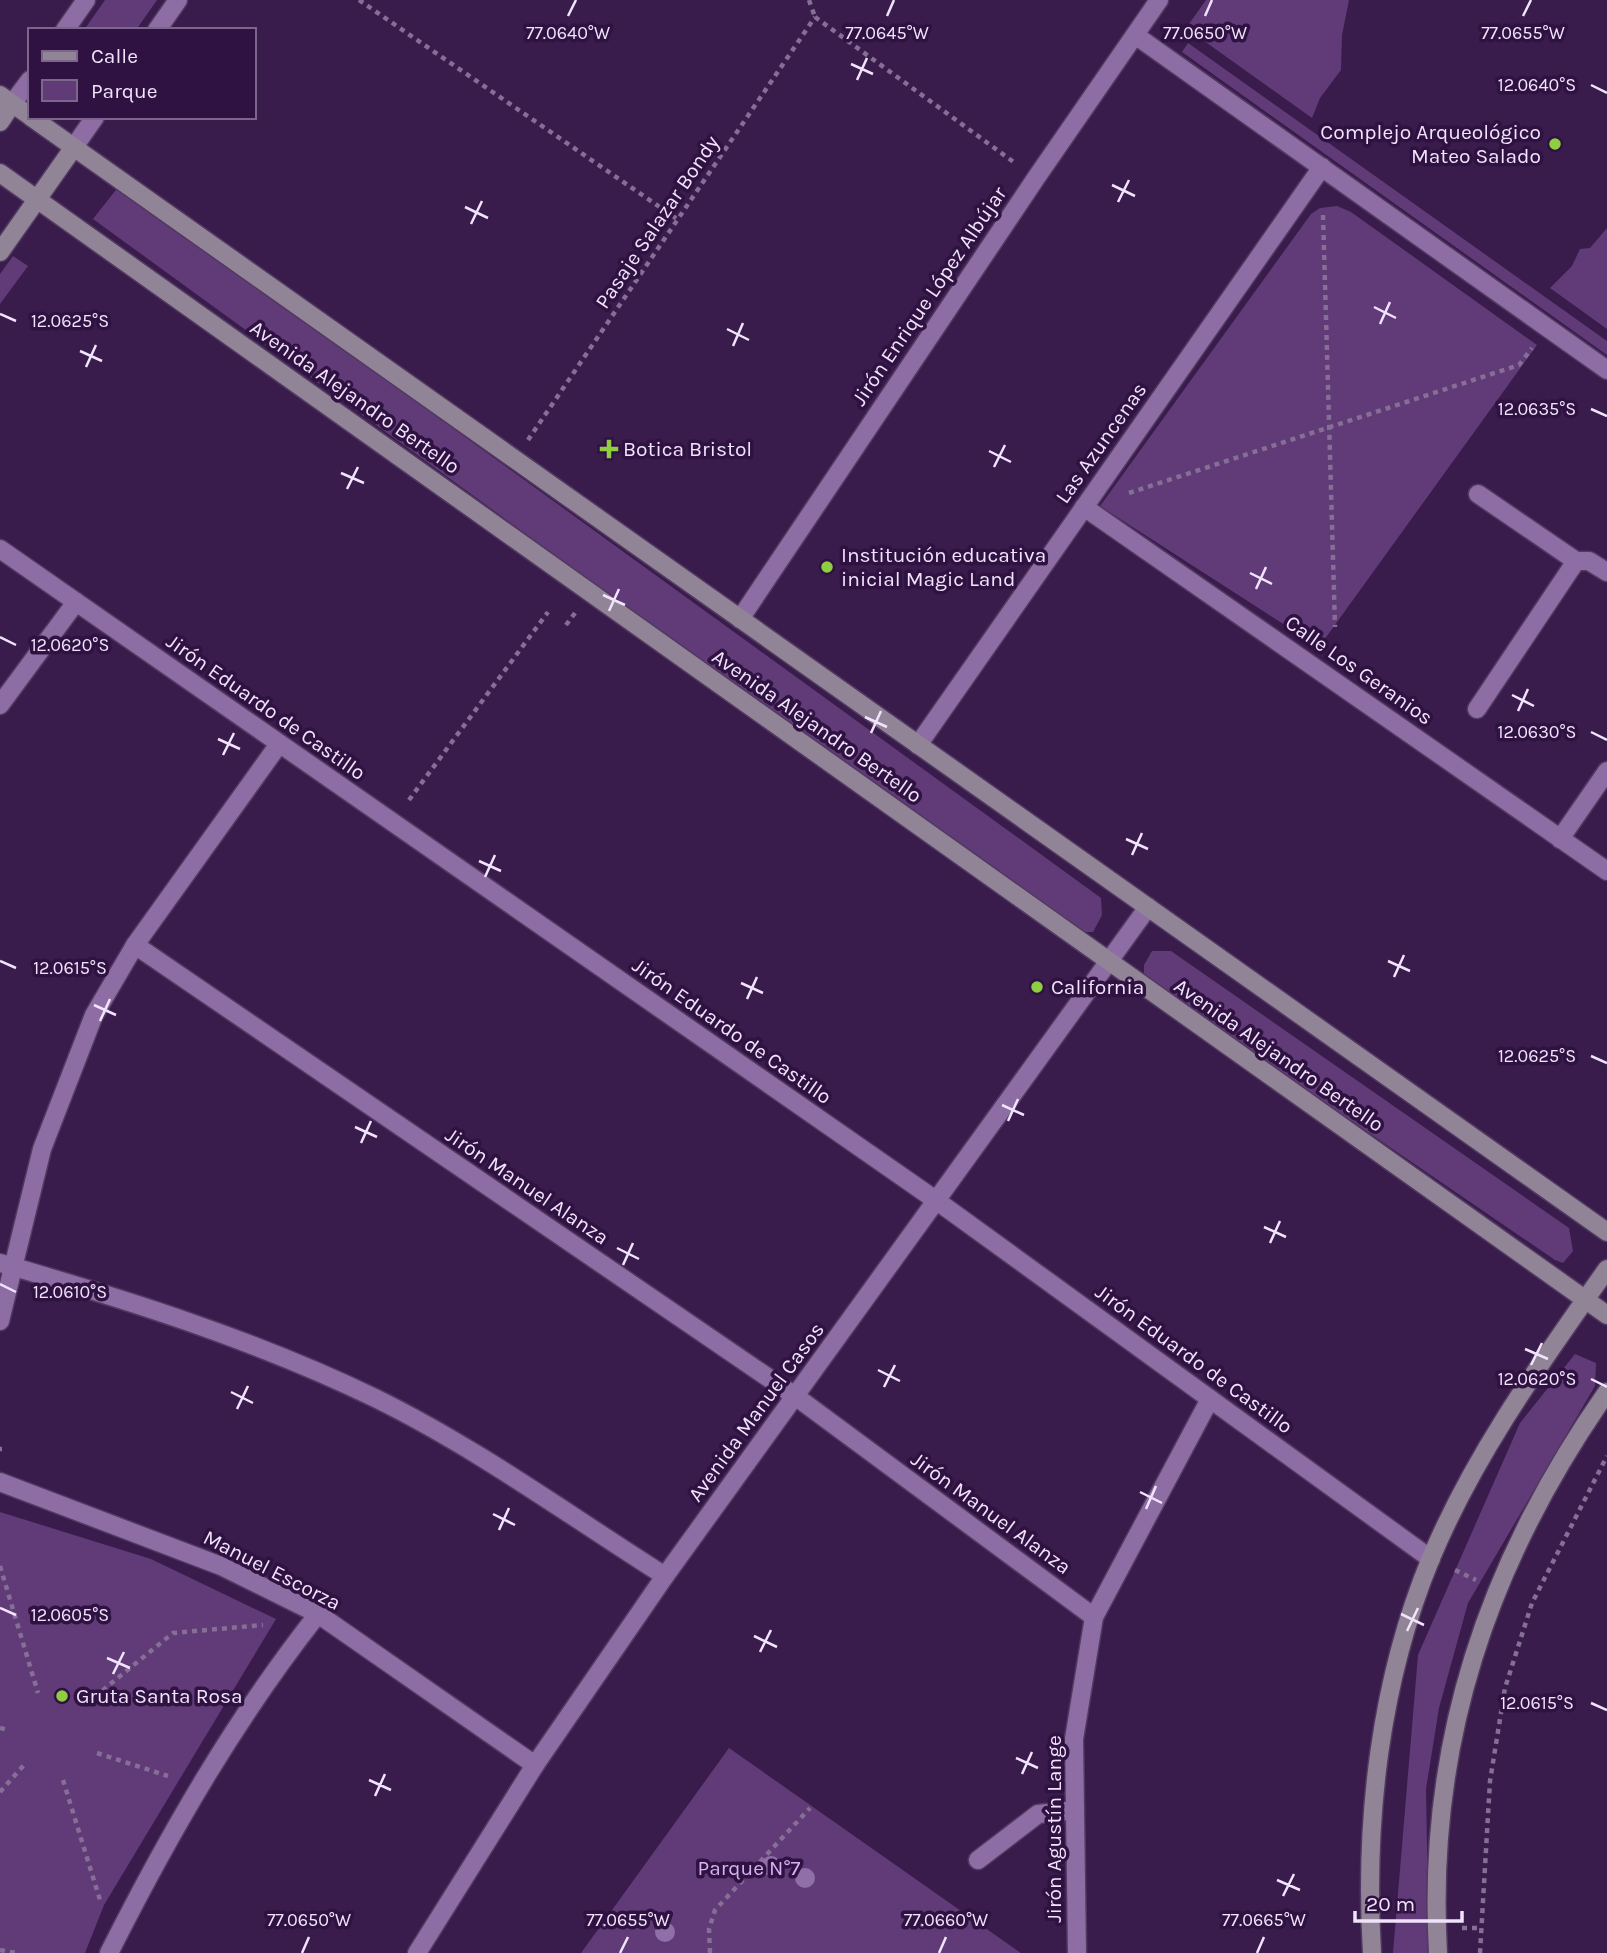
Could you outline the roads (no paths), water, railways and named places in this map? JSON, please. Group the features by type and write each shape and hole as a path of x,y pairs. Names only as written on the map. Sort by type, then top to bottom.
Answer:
{"main road":[{"name":"Avenida Alejandro Bertello","path":"6,100 28,116"},
{"path":"0,122 6,100"},
{"name":"Avenida Alejandro Bertello","path":"33,119 1607,1232"},
{"path":"0,252 74,147"},
{"name":"Avenida Alejandro Bertello","path":"0,173 1607,1315"},
{"path":"1372,1953 1370,1829 1384,1727 1403,1643 1431,1559 1473,1472 1498,1429 1607,1269"},
{"path":"1438,1953 1439,1844 1449,1745 1477,1644 1506,1567 1536,1504 1607,1392"}],"street":[{"path":"66,28 86,0"},
{"path":"158,28 178,0"},
{"name":"Jirón Enrique López Albújar","path":"740,619 1159,0"},
{"path":"1135,35 1607,370"},
{"path":"6,100 28,82"},
{"path":"74,147 94,119"},
{"name":"Las Azuncenas","path":"918,744 1322,167"},
{"path":"1478,494 1576,561 1589,561 1607,572"},
{"name":"Calle Los Geranios","path":"1084,507 1607,871"},
{"name":"Jirón Eduardo de Castillo","path":"0,549 937,1201 1431,1559"},
{"path":"1477,709 1576,561"},
{"path":"0,705 76,602"},
{"path":"0,1321 7,1265 42,1149 94,1015 135,945 279,744"},
{"path":"1560,838 1607,771"},
{"name":"Avenida Manuel Casos","path":"417,1953 535,1765 665,1576 1148,907"},
{"name":"Jirón Manuel Alanza","path":"135,945 795,1396 1094,1618"},
{"path":"7,1265 202,1325 376,1399 520,1481 665,1576"},
{"name":"Jirón Agustín Lange","path":"1077,1953 1074,1739 1094,1618 1210,1399"},
{"name":"Manuel Escorza","path":"0,1482 221,1566 318,1614 535,1765"},
{"path":"109,1953 159,1853 224,1745 318,1614"},
{"path":"978,1860 1038,1814 1075,1810"}],"place":[{"name":"Complejo Arqueológico Mateo Salado","path":"1555,144"},
{"name":"Botica Bristol","path":"609,449"},
{"name":"Institución educativa inicial Magic Land","path":"827,567"},
{"name":"California","path":"1037,987"},
{"name":"Gruta Santa Rosa","path":"62,1696"}],"park label":[{"name":"Parque N°7","path":"749,1868"}]}
